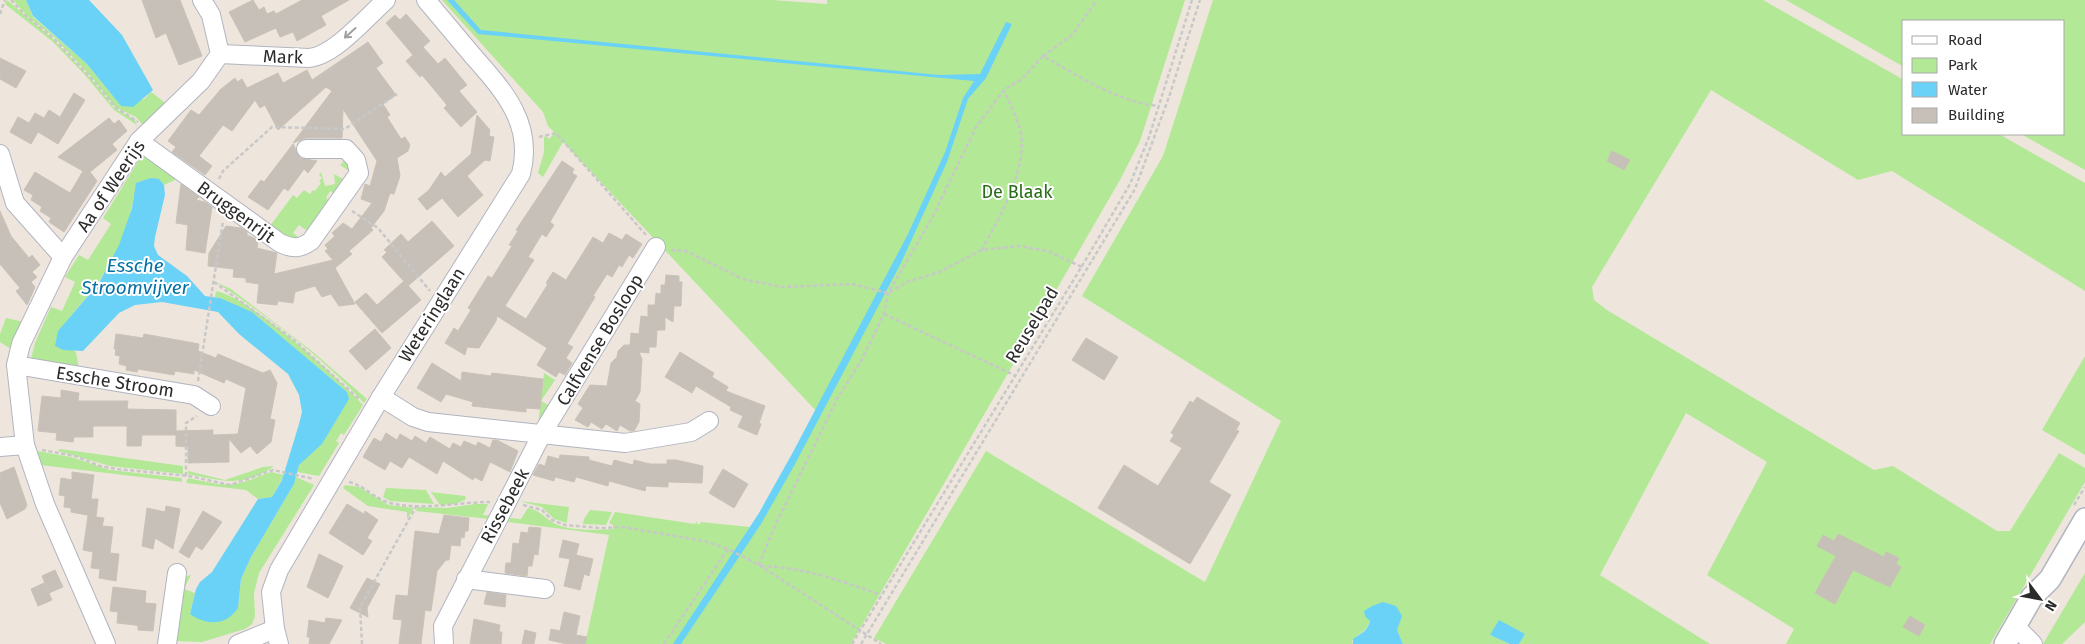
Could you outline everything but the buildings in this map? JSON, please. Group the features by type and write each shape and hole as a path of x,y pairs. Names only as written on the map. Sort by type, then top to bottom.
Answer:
{"street":[{"path":"202,0 211,15 220,54"},
{"name":"Mark","path":"220,54 309,58 320,56 332,49 386,0"},
{"name":"Weteringlaan","path":"277,637 271,592 279,570 381,396 520,174 524,160 524,142 521,127 509,99 426,0"},
{"name":"Aa of Weerijs","path":"106,644 46,504 25,446 16,365 21,344 63,257 141,139 200,81 220,54"},
{"name":"Bruggenrijt","path":"141,139 280,244 296,248 301,248 311,241 360,172 356,160 346,149 306,149"},
{"path":"0,154 15,203 24,216 63,257"},
{"name":"Calfvense Bosloop","path":"543,432 656,247"},
{"name":"Essche Stroom","path":"16,365 194,395 211,406"},
{"name":"Calfvense Bosloop","path":"381,396 413,417 428,422 543,432 625,442 691,432 709,421"},
{"name":"Rissebeek","path":"444,644 443,626 543,432"},
{"path":"0,447 25,446"},
{"path":"2019,639 2043,604 2050,579 2085,519"},
{"path":"168,644 177,573"},
{"path":"466,579 545,589"},
{"path":"238,644 277,637"}],"path":[{"path":"0,14 5,0"},
{"path":"11,0 26,16 53,38 95,82 115,107 135,118 141,139"},
{"path":"759,566 773,530 836,399 861,361 884,314 888,293 932,218 976,127 1004,90 1022,79 1042,56 1072,35 1097,0"},
{"name":"Reuselpad","path":"852,644 1082,267 1130,184 1159,106 1192,0"},
{"name":"Reuselpad","path":"861,644 1136,189 1169,98 1200,0"},
{"path":"1042,56 1122,98 1141,104 1159,106"},
{"path":"982,250 1011,191 1020,157 1021,132 1004,90"},
{"path":"524,142 556,133 661,252 676,249 686,251 743,279 782,287 852,284 888,293 908,282 939,272 982,250 1019,246 1048,251 1082,267"},
{"path":"339,202 378,228 440,303"},
{"path":"194,395 209,314 225,204"},
{"path":"214,282 294,340 372,412"},
{"path":"884,314 1016,376"},
{"path":"186,476 186,423 211,406"},
{"path":"25,446 74,456 100,466 186,476 230,485 272,470 298,475"},
{"path":"333,478 359,485 389,503 449,506 478,502 506,504 539,509 556,523 565,525 600,528 622,527 704,540 728,549 759,566 881,644"},
{"path":"362,644 360,607 417,505"},
{"path":"664,644 728,549"},
{"path":"759,566 782,566 818,574 882,596"}],"green space":[{"path":"7,0 52,38 94,82 114,108 135,120 136,125 114,110 85,75 53,42 5,4"},
{"path":"13,0 26,0 33,17 87,64 121,106 144,99 151,92 168,105 143,130 142,124 136,117 115,107 95,81 54,37 27,16"},
{"name":"De Blaak","path":"442,0 772,0 827,4 827,0 1185,0 1140,141 1120,180 851,644 585,644 609,535 508,522 510,518 521,519 528,508 537,511 554,523 564,527 585,530 613,529 613,525 609,523 615,512 695,524 697,521 697,524 701,522 750,527 748,530 752,531 820,415 563,142 543,177 538,173 544,152 544,137 546,136 549,139 555,133 548,126 543,112"},
{"path":"1213,0 1763,0 1902,79 1902,135 2001,135 2085,183 2085,291 1892,171 1858,180 1711,90 1592,287 1594,300 1607,310 1874,470 1893,466 1997,531 2010,531 2059,453 2085,468 2085,482 1990,644 1786,644 1794,629 1707,575 1767,462 1686,413 1600,575 1710,644 1519,644 1525,634 1490,635 1510,644 1403,644 1397,630 1368,618 1370,621 1368,625 1352,641 1353,644 886,644 874,638 986,451 1205,582 1281,421 1082,296 1163,156"},
{"path":"1786,0 2085,0 2085,170 2023,135 2065,135 2065,20 1902,20 1902,66"},
{"path":"144,152 179,178 164,185 159,179 134,195 129,218 116,253 97,284 59,334 57,340 76,352 79,370 31,359 35,343 51,307 62,311 75,282 65,277 79,255 88,260 111,224 103,218"},
{"path":"346,159 354,170 337,196 330,191 326,198 332,203 311,234 299,225 293,233 302,240 296,244 270,226 293,195 297,198 304,190 310,194 313,190 315,191 321,183 319,181 322,178 319,175 321,172 325,186 335,184 334,174 343,179 349,171 340,165"},
{"path":"216,282 231,289 313,352 367,399 364,403 330,369 294,338"},
{"path":"216,291 250,308 293,340 363,405 344,435 341,433 336,441 339,443 319,476 297,472 299,465 347,392 299,352 220,298 215,297"},
{"path":"6,318 24,322 14,351 0,342 0,334"},
{"path":"2085,356 2085,455 2042,430"},
{"path":"544,373 555,380 541,401 550,406 538,425"},
{"path":"60,449 183,466 183,474 110,466 58,451"},
{"path":"37,451 71,457 110,470 182,478 182,482 40,465"},
{"path":"274,466 253,478 243,480 232,481 212,479 188,474 188,471 225,480 263,467"},
{"path":"271,472 284,475 272,497 258,499 246,490 186,483 188,478 222,484 238,483"},
{"path":"296,477 314,485 259,573 254,593 255,616 252,624 245,629 202,642 175,641 181,578 191,575 184,589 195,593 190,614 225,619 238,608 241,579 251,557 294,484"},
{"path":"345,485 359,487 389,505 414,508 407,519 407,512 368,506 343,488"},
{"path":"386,488 426,490 434,504 390,501 383,497"},
{"path":"431,492 465,496 466,499 456,504 440,505"},
{"path":"519,501 569,507 567,523 554,519 542,507"},
{"path":"488,504 483,515 493,516 490,519 416,511 411,519 418,507 447,508"},
{"path":"590,510 612,512 606,525 583,524"},
{"path":"2085,573 2085,622 2062,644 2043,644"}],"water":[{"path":"26,0 89,0 122,35 153,90 133,107 121,106 87,64 33,16"},
{"path":"447,0 454,0 481,30 939,75 980,74 1006,22 1012,24 986,78 968,99 947,162 901,263 794,466 761,524 681,644 673,644 759,513 908,234 945,152 963,98 974,81 478,34"},
{"name":"Essche Stroomvijver","path":"151,178 159,179 164,185 165,195 155,237 154,246 158,255 187,276 205,296 220,298 252,312 347,392 349,399 322,444 299,465 294,484 251,557 241,579 238,608 227,618 215,622 202,620 190,614 196,589 200,582 212,572 258,499 272,497 282,480 302,412 299,395 288,374 239,334 218,312 162,302 135,305 119,313 83,351 63,350 55,346 58,331 99,283 119,245 132,208 136,183"},
{"path":"1383,602 1396,606 1402,616 1397,630 1403,644 1353,644 1353,639 1361,634 1369,625 1370,621 1365,616 1364,611"},
{"path":"1499,620 1525,634 1519,644 1510,644 1490,635"}]}
